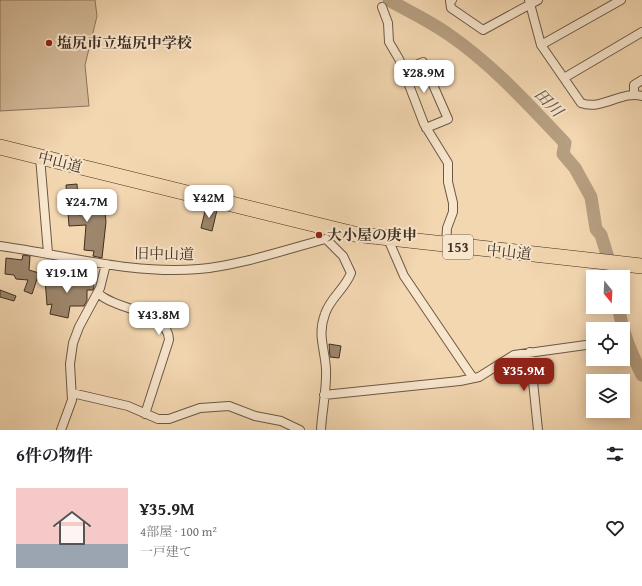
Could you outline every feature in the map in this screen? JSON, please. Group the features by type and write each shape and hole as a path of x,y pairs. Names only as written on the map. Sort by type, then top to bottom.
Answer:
{"highway":[{"name":"中山道","path":"0,147 327,234 642,266"}],"street":[{"path":"452,0 450,1 451,8 483,30 529,2 538,0"},
{"path":"541,45 621,0"},
{"path":"529,2 541,45 581,103 596,105 638,96 634,85 642,80"},
{"path":"382,7 388,23 388,42 404,70 426,128 448,163 448,182 453,203 453,212 447,228 446,246"},
{"path":"564,78 642,32"},
{"path":"404,70 423,62 448,119 426,128"},
{"path":"40,157 48,253"},
{"path":"321,430 326,368 320,339 324,315 331,302 345,285 351,273 342,256 327,234"},
{"name":"旧中山道","path":"0,246 106,264 147,269 201,269 241,261 327,234"},
{"path":"388,239 404,276 473,378"},
{"path":"61,430 72,400 70,364 72,348 79,327 98,293 106,264"},
{"path":"98,293 102,297 120,306 152,318 161,324 169,333 169,340 145,414"},
{"path":"324,395 460,381 479,376 514,355 586,345"},
{"path":"530,352 538,430"},
{"path":"72,393 128,406 158,419 169,420 200,408 229,406 255,416 281,422 300,430"}],"shaded area":[{"name":"塩尻市立塩尻中学校","path":"0,0 95,0 97,16 85,65 89,106 0,111"}],"building":[{"path":"77,184 79,215 99,211 99,213 105,212 106,222 102,258 93,256 94,251 84,250 86,225 69,226 66,185"},
{"path":"206,207 217,210 212,231 201,228"},
{"path":"23,255 30,256 29,270 39,273 32,294 24,291 28,280 16,279 14,275 5,274 6,258 22,260"},
{"path":"87,274 93,274 94,287 93,290 87,290 87,300 84,306 70,306 68,318 50,314 52,304 47,305 45,279 69,277 69,281 87,279"},
{"path":"0,290 16,296 14,301 0,297"},
{"path":"329,344 341,346 339,358 330,357"}],"waterway":[{"name":"田川","path":"389,0 441,29 480,58 495,71 565,143 563,154 575,168 591,197 596,229 601,235 612,270"},
{"name":"田川","path":"620,314 631,351 642,375"}],"place":[{"name":"塩尻市立塩尻中学校","path":"49,43"},
{"name":"大小屋の庚申","path":"319,235"}]}
